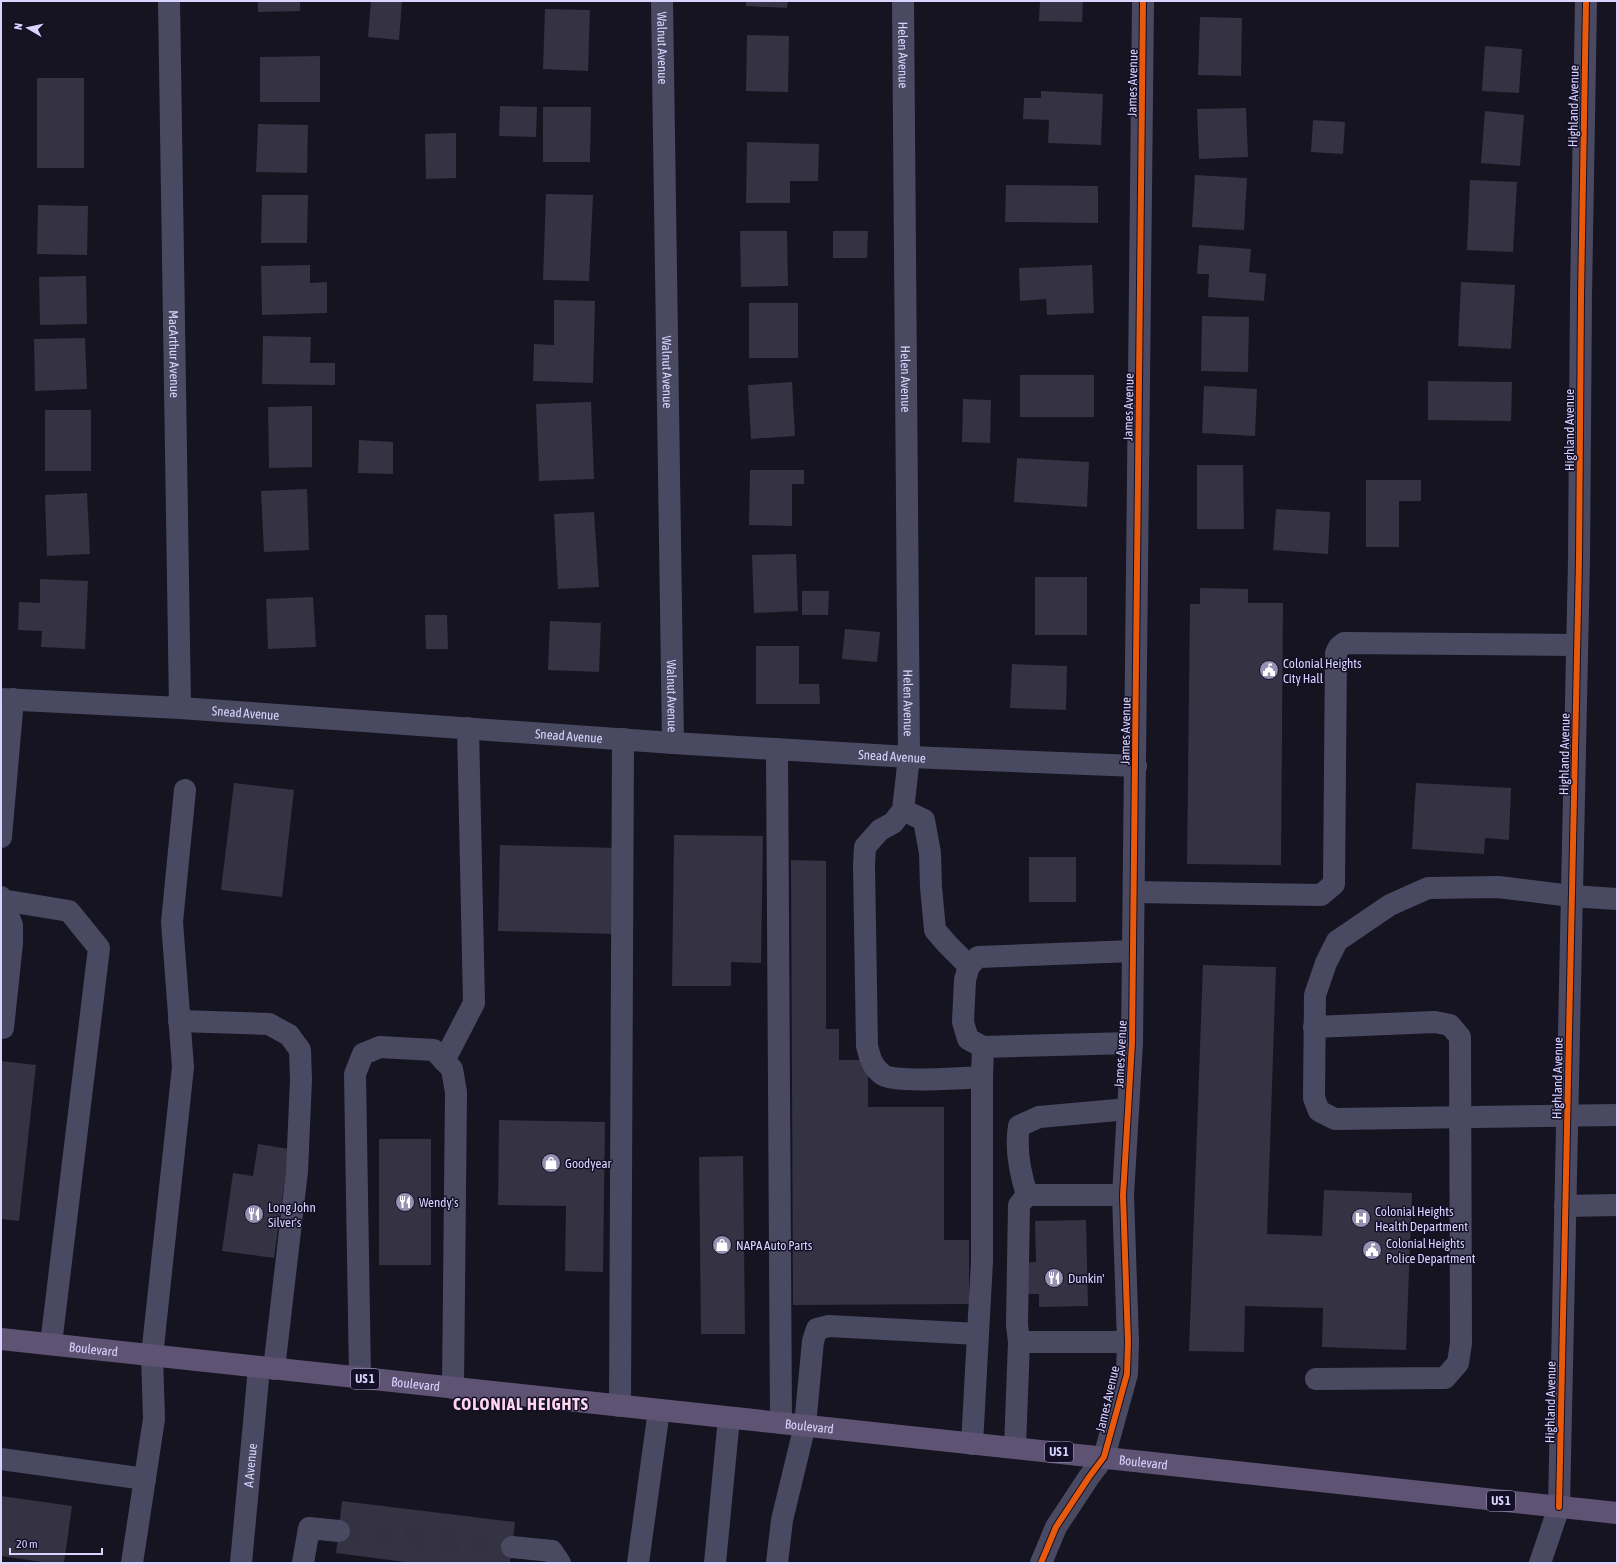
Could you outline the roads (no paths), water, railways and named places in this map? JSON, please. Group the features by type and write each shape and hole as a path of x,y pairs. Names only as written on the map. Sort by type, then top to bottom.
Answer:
{"main road":[{"name":"Boulevard","path":"1,1339 1617,1513"}],"street":[{"name":"MacArthur Avenue","path":"169,1 180,708"},
{"name":"Walnut Avenue","path":"662,1 673,743"},
{"name":"Helen Avenue","path":"903,1 909,757 903,810"},
{"name":"James Avenue","path":"1104,1457 1127,1374 1128,1342 1123,1195 1132,1043 1143,1"},
{"name":"Highland Avenue","path":"1540,1563 1559,1507 1577,645 1586,1"},
{"path":"1134,892 1322,895 1334,884 1336,653 1339,647 1344,643 1577,645"},
{"name":"Snead Avenue","path":"7,699 180,708 673,743 909,757 1136,766"},
{"path":"1,838 7,699"},
{"path":"444,1061 474,1003 468,728"},
{"path":"620,1406 623,739"},
{"path":"777,749 781,1423"},
{"path":"132,1563 154,1419 152,1356 183,1067 172,922 185,790"},
{"path":"969,966 946,944 935,930 931,887 930,853 924,820 903,810 893,823 880,830 866,847 864,865 867,1046 871,1062 884,1076 913,1079 982,1077"},
{"path":"1617,899 1571,896 1498,887 1428,888 1390,905 1336,941 1326,963 1315,995 1314,1027 1314,1098 1319,1111 1335,1119 1461,1116 1617,1115"},
{"path":"2,899 12,925 12,943 3,1028"},
{"path":"2,899 69,910 99,948 51,1344"},
{"path":"1132,1043 983,1047 968,1039 963,1022 965,980 969,966 978,958 1133,951"},
{"name":"A Avenue","path":"179,1021 269,1024 289,1035 300,1050 301,1080 297,1171 267,1368 241,1563"},
{"path":"1314,1027 1435,1022 1450,1025 1460,1037 1461,1116 1461,1343 1458,1364 1445,1378 1316,1379"},
{"path":"360,1378 355,1074 363,1054 380,1047 434,1050 452,1069 456,1092 453,1388"},
{"path":"972,1444 982,1261 983,1047"},
{"path":"1027,1195 1018,1162 1017,1138 1019,1126 1039,1117 1128,1109"},
{"path":"1027,1195 1123,1195"},
{"path":"1015,1447 1019,1342 1017,1325 1019,1205 1027,1195"},
{"path":"1565,1206 1617,1205"},
{"path":"777,1563 782,1520 805,1426 813,1340 817,1329 829,1326 978,1334"},
{"path":"1019,1342 1128,1342"},
{"path":"638,1563 659,1410"},
{"path":"715,1563 730,1418"},
{"path":"1041,1563 1056,1527 1104,1457"},
{"path":"1,1459 145,1479"},
{"path":"303,1563 309,1528 339,1531"},
{"path":"512,1547 552,1551 560,1563"}],"tunnel":[{"path":"339,1531 512,1547"}],"place":[{"name":"Colonial Heights City Hall","path":"1269,670"},
{"name":"Goodyear","path":"551,1163"},
{"name":"Wendy's","path":"405,1202"},
{"name":"Long John Silver's","path":"254,1214"},
{"name":"Colonial Heights Health Department","path":"1361,1218"},
{"name":"NAPA Auto Parts","path":"722,1245"},
{"name":"Colonial Heights Police Department","path":"1372,1250"},
{"name":"Dunkin'","path":"1054,1278"}],"district":[{"name":"COLONIAL HEIGHTS","path":"521,1404"}]}
